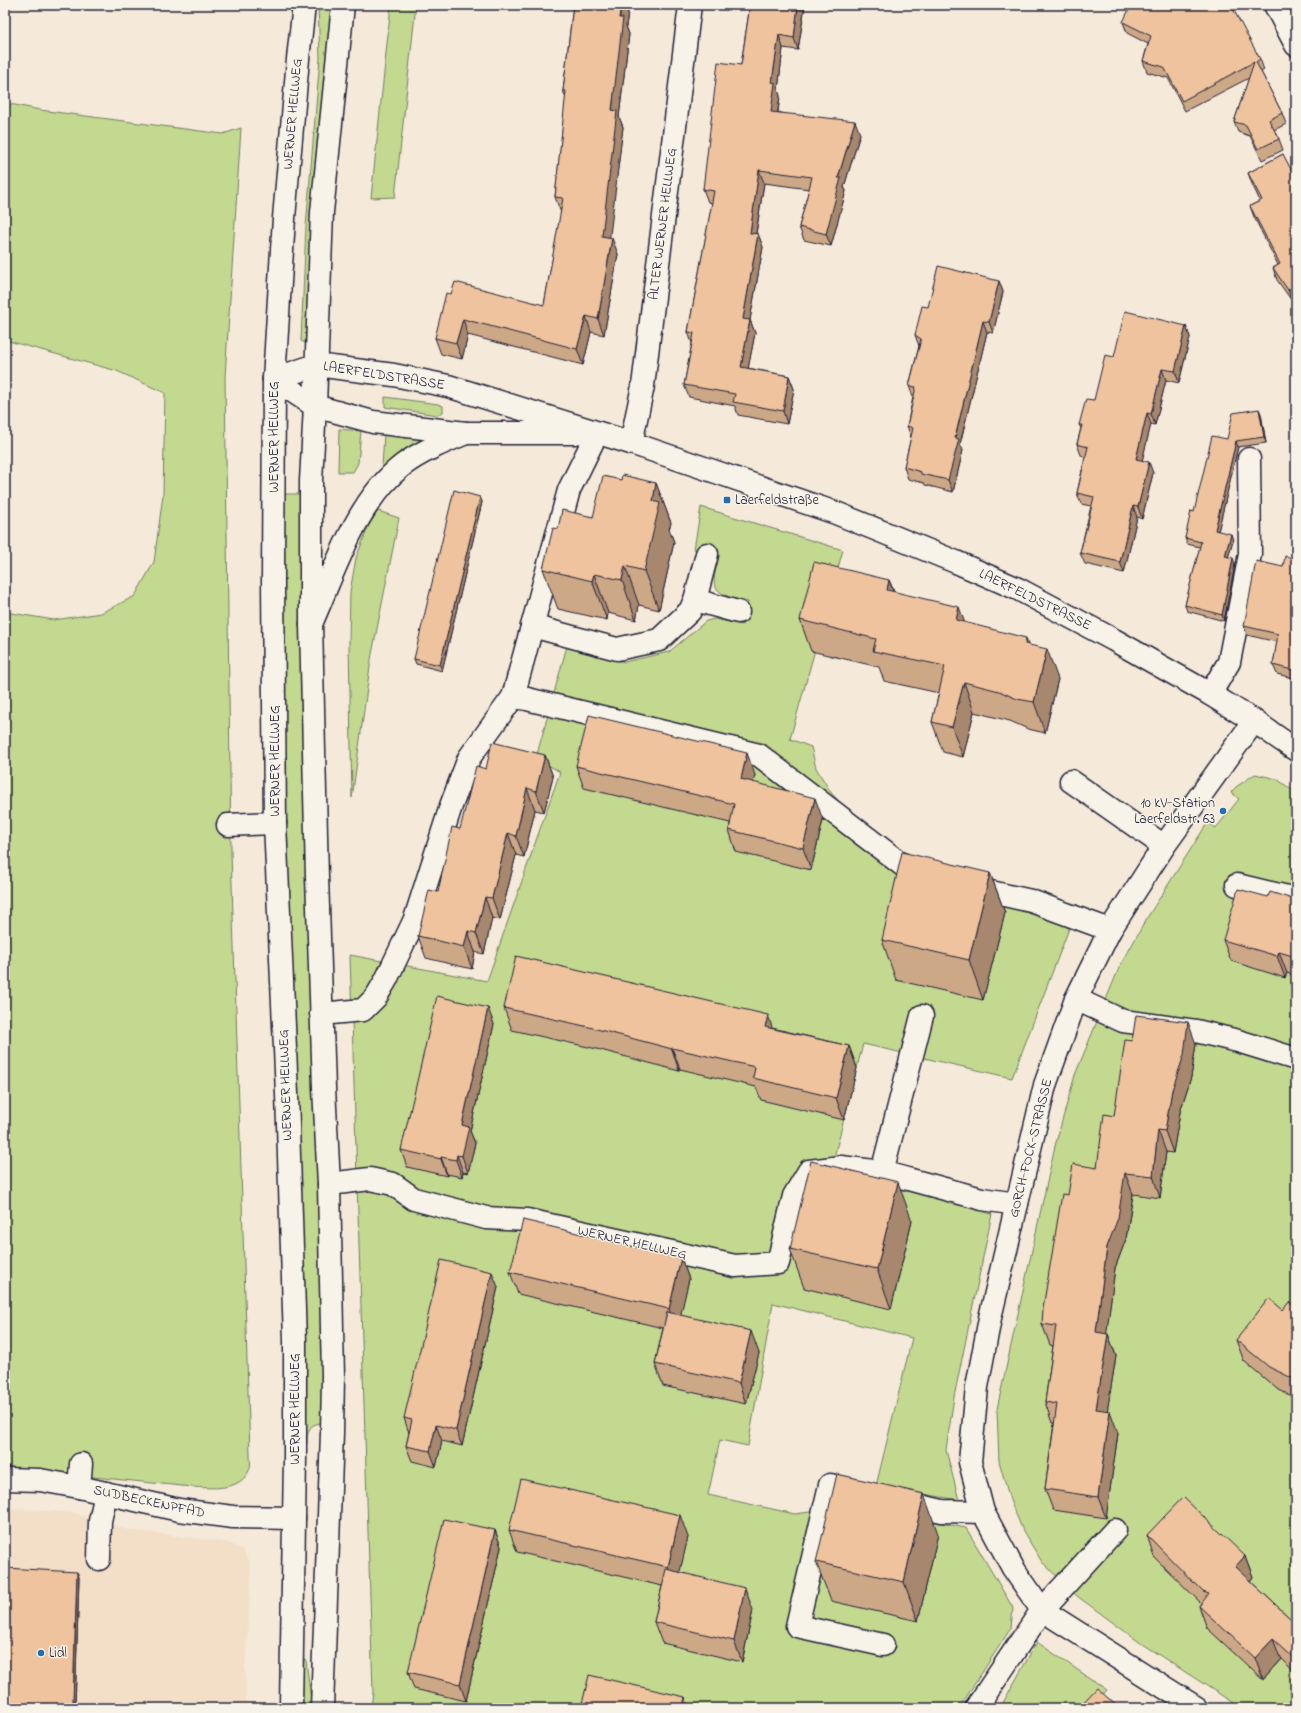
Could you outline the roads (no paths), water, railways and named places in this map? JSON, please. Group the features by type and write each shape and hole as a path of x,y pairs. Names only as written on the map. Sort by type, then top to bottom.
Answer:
{"street":[{"name":"WERNER HELLWEG","path":"291,1708 295,1458 294,1333 287,1094 275,823 273,582 274,379 284,218 304,5"},
{"path":"322,1708 333,1385 329,1184 321,1014 311,624 311,481 316,406 316,365 322,212 343,5"},
{"name":"ALTER WERNER HELLWEG","path":"631,443 643,386 690,5"},
{"path":"1275,5 1296,45"},
{"name":"LAERFELDSTRASSE","path":"274,379 316,365 394,375 448,386 631,443 836,513 1018,589 1114,640 1210,694 1254,721 1296,750"},
{"name":"LAERFELDSTRASSE","path":"274,379 316,406 373,422 466,433 597,433"},
{"name":"LAERFELDSTRASSE","path":"311,624 350,534 365,508 378,490 403,465 432,447 466,433"},
{"path":"321,1014 363,1010 376,997 386,980 414,919 468,758 513,697 569,490 597,433"},
{"path":"1210,694 1229,662 1250,554 1249,459"},
{"path":"532,626 618,649 659,640 690,612 696,600 707,554"},
{"path":"696,600 738,612"},
{"path":"513,697 528,699 759,755 917,876 1031,901 1110,930"},
{"name":"GORCH-FOCK-STRASSE","path":"1197,1708 1042,1610 1013,1568 983,1512 970,1462 976,1387 990,1318 1045,1085 1076,999 1110,930 1164,846 1254,721"},
{"path":"1071,781 1164,846"},
{"path":"228,825 275,823"},
{"path":"1237,886 1296,899"},
{"path":"1076,999 1123,1021 1196,1031 1238,1041 1296,1059"},
{"path":"922,1016 882,1172 982,1199 1017,1204"},
{"name":"WERNER HELLWEG","path":"329,1184 370,1179 393,1184 414,1199 486,1218 527,1220 735,1266 778,1263 794,1196 810,1171 841,1167 882,1172"},
{"path":"79,1487 81,1464"},
{"name":"SUDBECKENPFAD","path":"5,1478 40,1480 79,1487 179,1510 233,1517 294,1518"},
{"path":"884,1645 797,1626 830,1486 942,1511 983,1512"},
{"path":"99,1559 100,1521 106,1493"},
{"path":"294,1518 329,1518"},
{"path":"976,1708 1042,1610 1115,1530"}],"place":[{"name":"Laerfeldstraße","path":"727,500"},
{"name":"10 kV-Station Laerfeldstr. 63","path":"1223,811"},
{"name":"Lidl","path":"41,1653"}]}
